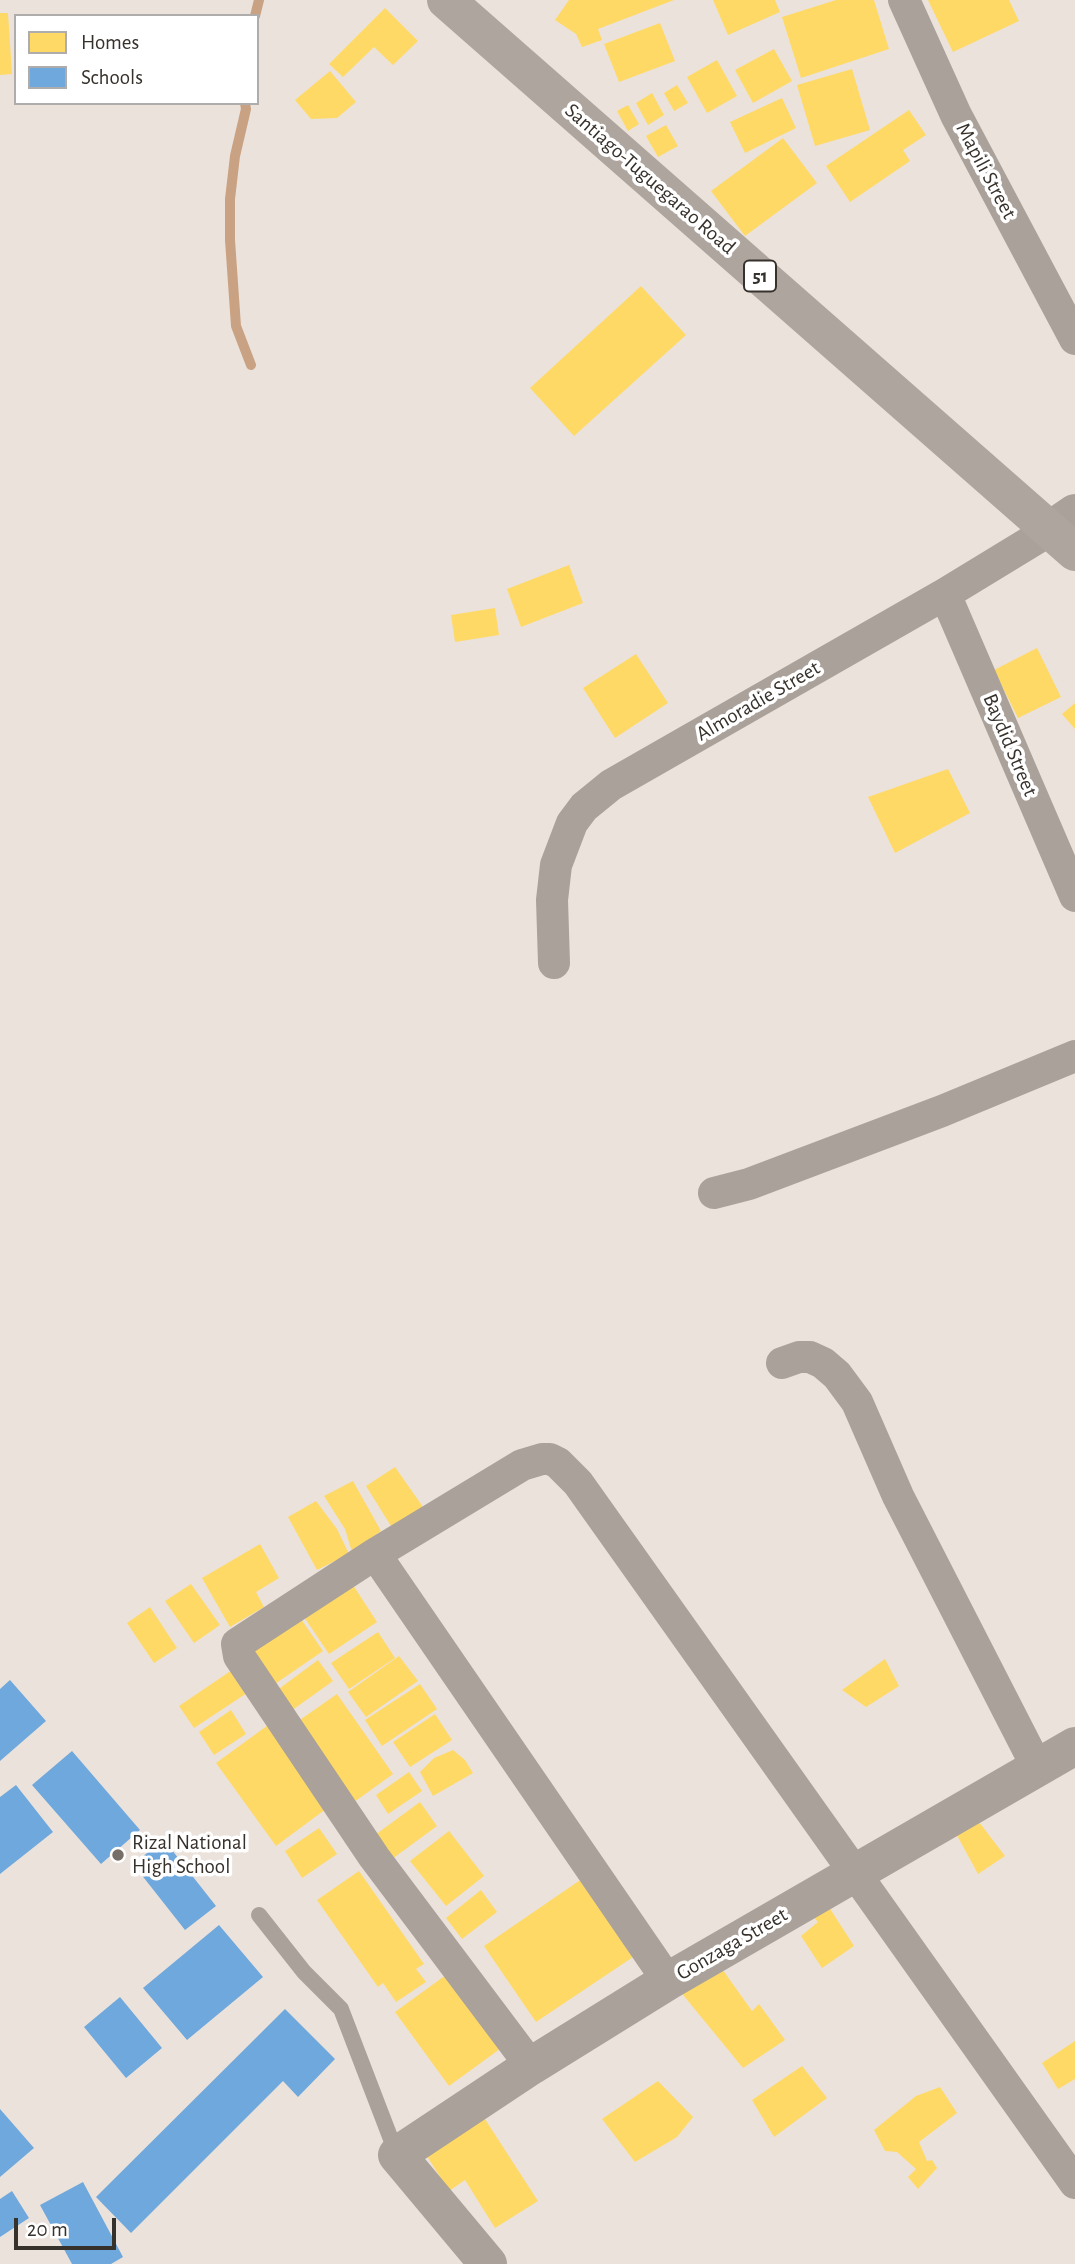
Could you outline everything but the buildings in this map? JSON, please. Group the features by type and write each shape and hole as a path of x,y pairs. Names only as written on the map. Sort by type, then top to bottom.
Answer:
{"highway":[{"name":"Santiago-Tuguegarao Road","path":"446,0 1067,532"}],"street":[{"name":"Mapili Street","path":"904,0 956,115 1075,339"},
{"name":"Almoradie Street","path":"554,963 552,900 556,865 572,823 584,807 611,785 945,594 1067,532"},
{"name":"Baydid Street","path":"945,594 1075,896"},
{"path":"715,1193 749,1184 831,1154 1075,1056"},
{"path":"782,1363 799,1357 810,1357 823,1363 857,1402 898,1496 1037,1768"},
{"path":"530,2066 374,1857 239,1656 237,1644 375,1554 522,1465 550,1459 558,1463 578,1483 1075,2183"},
{"path":"375,1554 668,1981"},
{"name":"Gonzaga Street","path":"397,2155 530,2066 668,1981 1075,1746"},
{"path":"397,2155 488,2264"}],"lane":[{"path":"259,1914 304,1972 341,2009 397,2155"}],"waterway":[{"path":"256,14 259,0"},
{"path":"245,105 230,199 230,240 236,326 251,365"}],"place":[{"name":"Rizal National High School","path":"118,1855"}]}
